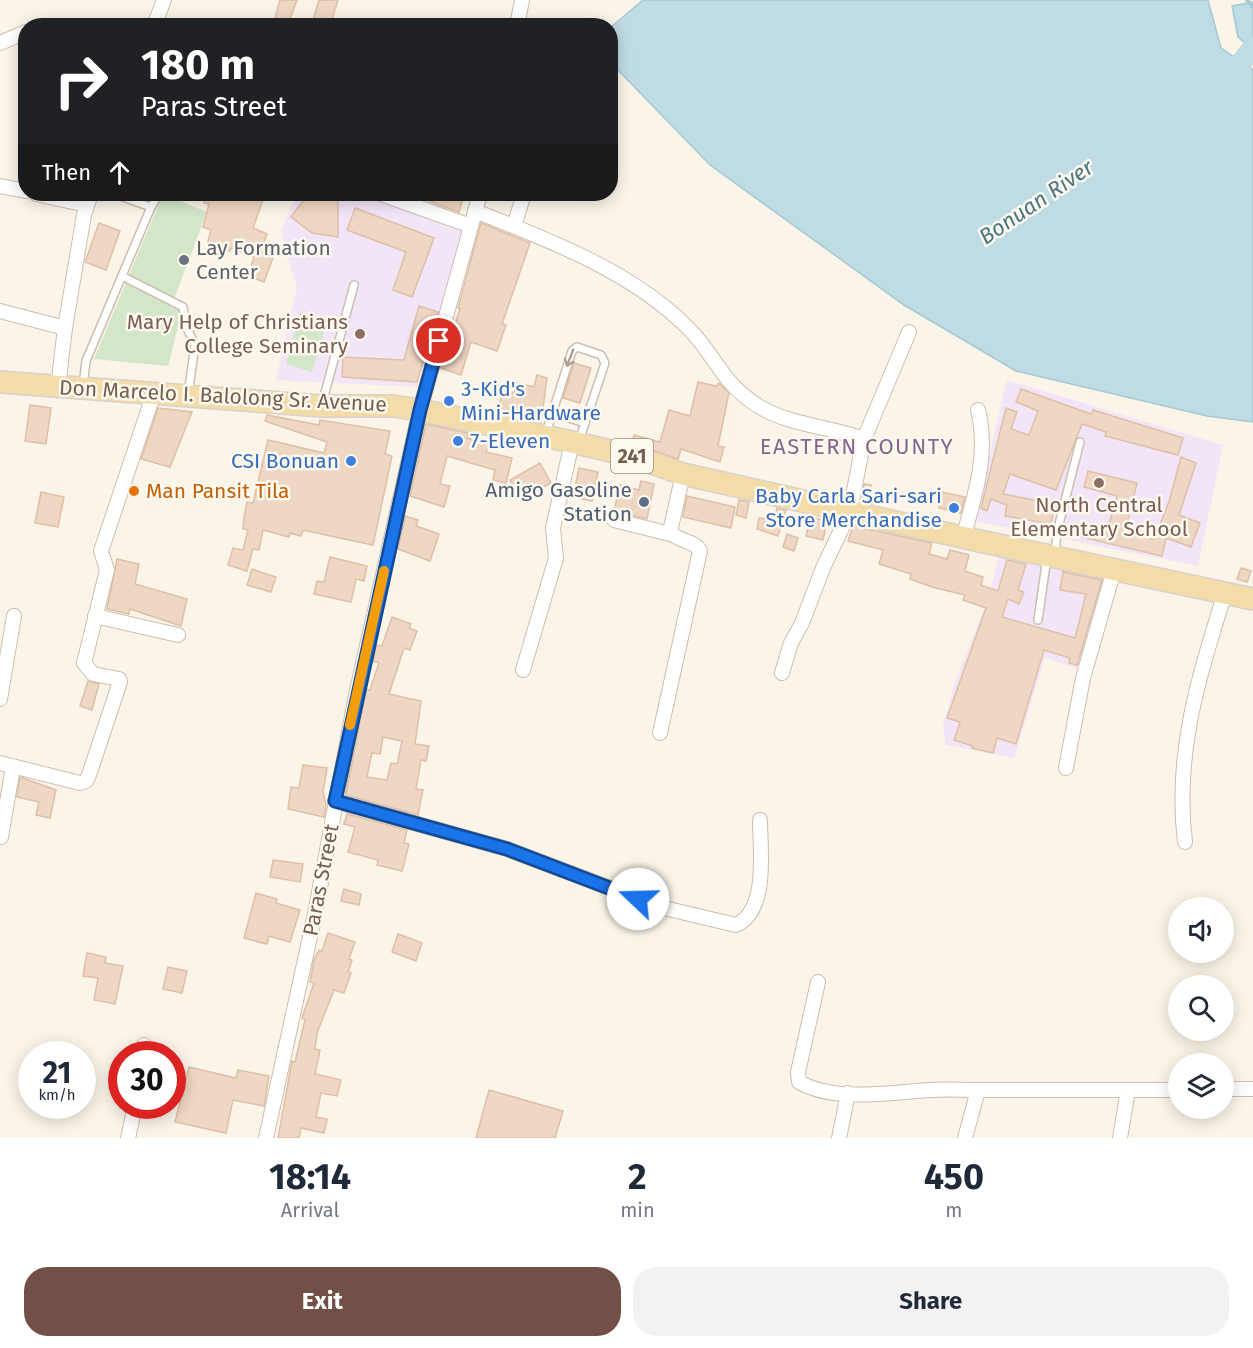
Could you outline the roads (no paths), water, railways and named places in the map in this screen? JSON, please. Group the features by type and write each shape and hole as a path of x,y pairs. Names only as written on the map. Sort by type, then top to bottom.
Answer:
{"main road":[{"name":"Don Marcelo I. Balolong Sr. Avenue","path":"0,382 322,406 393,406 420,410 632,456 682,474 963,538 1253,599"}],"street":[{"path":"157,18 164,0"},
{"path":"519,18 522,0"},
{"path":"0,43 18,35"},
{"path":"0,186 18,189"},
{"path":"58,387 65,328 89,201"},
{"path":"401,201 471,226"},
{"name":"Paras Street","path":"266,1138 315,914 335,801 420,410 478,201"},
{"path":"514,226 522,201"},
{"path":"475,211 514,226 591,262 637,288 690,331 725,379 759,406 783,417 864,439"},
{"path":"0,311 65,328"},
{"path":"782,673 791,643 802,623 823,568 850,511 864,439 909,332"},
{"path":"1,837 7,765 80,783 86,782 120,682 119,679 93,674 84,663 107,570 101,551 154,393"},
{"path":"963,538 983,453 982,428 978,410"},
{"path":"523,670 556,558 553,528 575,443"},
{"path":"670,534 682,474"},
{"path":"614,520 670,534 696,545 700,551 660,733"},
{"path":"1066,768 1083,678 1114,570"},
{"path":"1185,842 1181,806 1185,754 1193,701 1225,593"},
{"path":"0,699 14,616"},
{"path":"95,616 178,635"},
{"path":"335,801 507,849 660,907 736,925 744,921 749,914 763,870 760,820"},
{"path":"818,982 797,1079 806,1086 873,1096 930,1090 1168,1090"},
{"path":"1234,1089 1253,1089"},
{"path":"965,1138 978,1090"},
{"path":"1120,1138 1128,1090"},
{"path":"839,1138 848,1093"},
{"path":"128,1138 132,1119"}],"lane":[{"path":"134,201 151,207"},
{"path":"82,388 86,361 155,201"},
{"path":"122,276 183,307 186,326 195,345 188,396"},
{"path":"322,406 354,285"},
{"path":"545,436 574,348 601,355 605,363 585,423 575,443"},
{"path":"552,413 585,423"},
{"path":"1038,620 1051,556 1080,442"}],"water":[{"path":"643,0 1208,0 1221,48 1253,70 1253,422 1207,416 1016,371 904,305 710,165 618,70 618,21"},
{"path":"1253,2 1253,50 1238,37 1232,6"}],"waterway":[{"path":"1247,0 1253,7"},
{"name":"Bonuan River","path":"1223,84 1253,48"}],"place":[{"name":"Lay Formation Center","path":"184,260"},
{"name":"Mary Help of Christians College Seminary","path":"360,334"},
{"name":"3-Kid's Mini-Hardware","path":"449,401"},
{"name":"7-Eleven","path":"458,441"},
{"name":"CSI Bonuan","path":"351,461"},
{"name":"North Central Elementary School","path":"1099,483"},
{"name":"Man Pansit Tila","path":"134,491"},
{"name":"Amigo Gasoline Station","path":"644,502"},
{"name":"Baby Carla Sari-sari Store Merchandise","path":"954,508"}],"district":[{"name":"EASTERN COUNTY","path":"857,446"}]}
